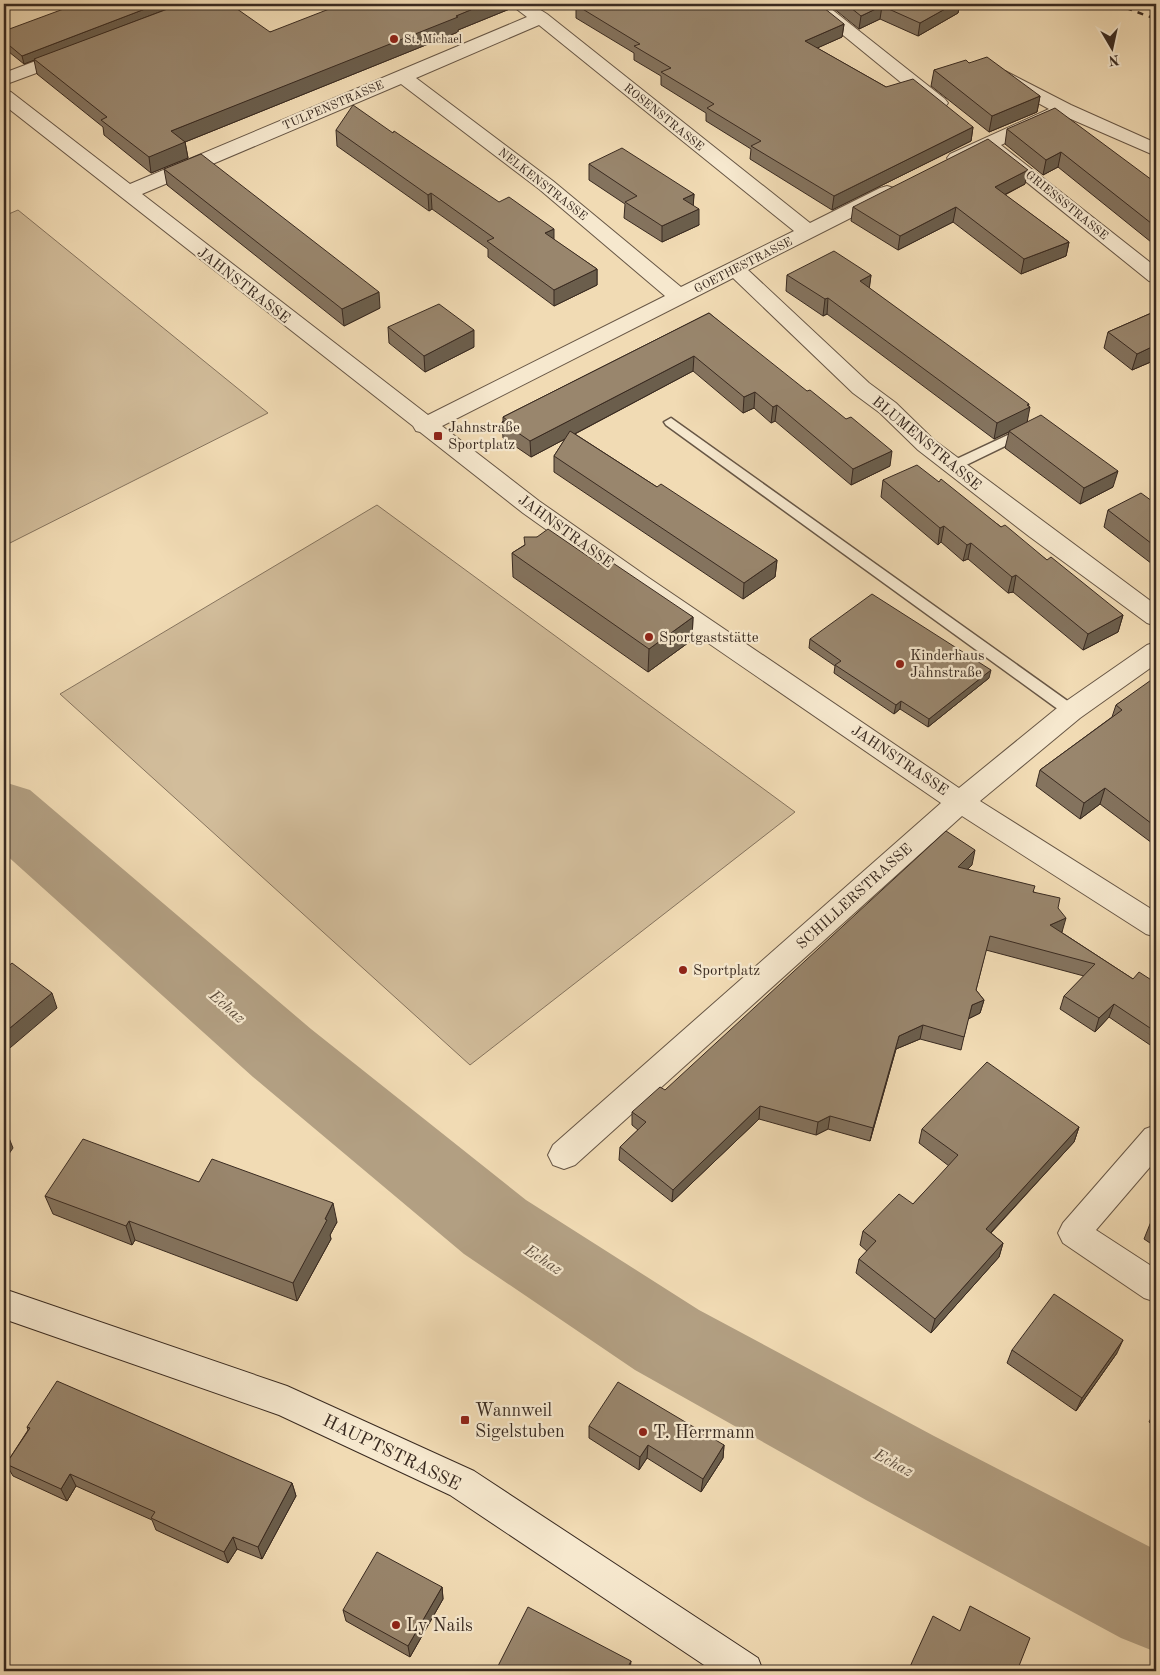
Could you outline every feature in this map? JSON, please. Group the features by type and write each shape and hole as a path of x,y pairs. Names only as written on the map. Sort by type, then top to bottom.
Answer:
{"street":[{"name":"ROSENSTRASSE","path":"519,4 541,18 808,232"},
{"path":"814,4 950,112"},
{"name":"TULPENSTRASSE","path":"126,193 541,18"},
{"path":"4,79 85,48"},
{"name":"NELKENSTRASSE","path":"402,76 546,185 680,297"},
{"path":"1005,76 1064,109 1156,150"},
{"name":"JAHNSTRASSE","path":"4,96 424,426 531,507 640,584 960,802 1156,926"},
{"path":"936,168 980,136 1064,109"},
{"name":"GRIESSSTRASSE","path":"980,136 1156,276"},
{"name":"GOETHESTRASSE","path":"424,426 902,185"},
{"name":"BLUMENSTRASSE","path":"736,270 861,388 888,408 926,445 1156,617"},
{"name":"SCHILLERSTRASSE","path":"564,1155 960,802 1071,710 1156,651"},
{"path":"1156,1138 1074,1233 1156,1287"},
{"name":"HAUPTSTRASSE","path":"4,1304 287,1402 462,1483 745,1671"}],"lane":[{"path":"671,422 1071,710"},
{"path":"953,466 1036,425"}],"shaded area":[{"path":"18,210 268,413 4,546 4,216"},
{"path":"377,505 795,812 470,1065 60,694"}],"building":[{"path":"77,4 158,4 22,56 4,41 4,31"},
{"path":"181,4 230,4 270,32 342,4 485,4 456,16 458,17 171,131 185,142 149,157 101,120 107,117 34,59"},
{"path":"819,4 844,24 805,41 886,87 913,79 973,127 834,196 751,146 761,141 707,108 714,104 661,72 671,68 634,46 640,44 576,5"},
{"path":"846,4 954,4 920,23 882,6 861,16"},
{"path":"987,57 1040,96 992,116 934,70 966,60 969,63"},
{"path":"353,105 499,202 509,197 554,229 545,233 597,269 554,290 487,241 494,238 431,193 428,195 336,130"},
{"path":"1055,108 1156,183 1156,227 1061,152 1046,160 1007,129"},
{"path":"988,139 1028,170 995,187 1069,242 1024,259 956,207 900,236 853,207"},
{"path":"622,148 694,194 683,199 699,209 662,226 625,202 637,196 589,164"},
{"path":"201,154 379,292 342,309 164,169"},
{"path":"834,251 871,275 860,281 1029,404 1027,405 1030,407 997,423 828,298 825,299 787,275"},
{"path":"439,304 474,330 424,356 388,327"},
{"path":"1156,311 1156,345 1137,354 1108,332"},
{"path":"709,313 807,391 810,390 846,419 851,417 892,451 853,469 777,405 773,407 755,392 744,397 694,356 530,441 502,422 507,420 503,417"},
{"path":"1041,415 1118,471 1084,488 1009,431"},
{"path":"570,431 657,487 661,484 777,560 744,583 554,456"},
{"path":"917,465 939,482 941,479 1001,527 1005,525 1047,560 1051,557 1123,615 1088,634 1016,575 1012,577 971,543 967,545 944,526 940,528 883,480"},
{"path":"1141,493 1156,504 1156,547 1108,510"},
{"path":"548,529 602,566 610,561 693,617 649,649 512,553 525,545 524,537 537,537"},
{"name":"Kinderhaus Jahnstraße","path":"872,594 991,670 929,719 901,701 896,705 835,665 841,661 810,639"},
{"path":"1154,678 1156,679 1156,827 1105,788 1084,803 1040,770 1122,710 1116,705"},
{"path":"946,831 975,850 958,867 1035,886 1033,892 1060,898 1058,908 1066,918 1050,925 1133,979 1139,972 1156,983 1156,1032 1114,1004 1099,1018 1064,996 1095,964 990,936 976,990 984,1000 972,1005 964,1037 923,1025 899,1036 873,1128 830,1116 818,1122 760,1106 673,1190 620,1147 646,1122 632,1112 660,1087 665,1090"},
{"path":"12,963 52,993 4,1033 4,970"},
{"path":"987,1062 1079,1127 986,1229 1003,1243 935,1319 859,1259 876,1241 863,1231 899,1194 913,1204 958,1155 922,1129"},
{"path":"83,1139 199,1182 212,1159 333,1203 325,1219 327,1220 293,1283 129,1221 126,1226 45,1196"},
{"path":"1156,1216 1156,1228 1150,1224"},
{"path":"1054,1294 1123,1340 1082,1398 1012,1350"},
{"path":"57,1381 292,1483 258,1547 233,1537 224,1552 151,1518 155,1512 70,1474 61,1489 6,1464 30,1428 27,1427"},
{"path":"618,1382 724,1445 703,1479 648,1445 640,1457 589,1426"},
{"path":"377,1552 442,1587 408,1646 343,1610"},
{"path":"970,1606 1030,1638 1017,1671 908,1671 933,1616 960,1631"},
{"path":"528,1607 631,1661 626,1671 503,1671 497,1668"}],"waterway":[{"name":"Echaz","path":"4,810 282,1053 495,1227 667,1340 900,1468 1156,1603"}],"railway":[{"path":"1115,4 1156,19"},
{"path":"1143,4 1156,9"}],"place":[{"name":"St. Michael","path":"394,39"},
{"name":"Jahnstraße Sportplatz","path":"438,436"},
{"name":"Sportgaststätte","path":"649,637"},
{"name":"Kinderhaus Jahnstraße","path":"900,664"},
{"name":"Sportplatz","path":"683,970"},
{"name":"Wannweil Sigelstuben","path":"465,1420"},
{"name":"T. Herrmann","path":"643,1432"},
{"name":"Ly Nails","path":"396,1625"}]}
